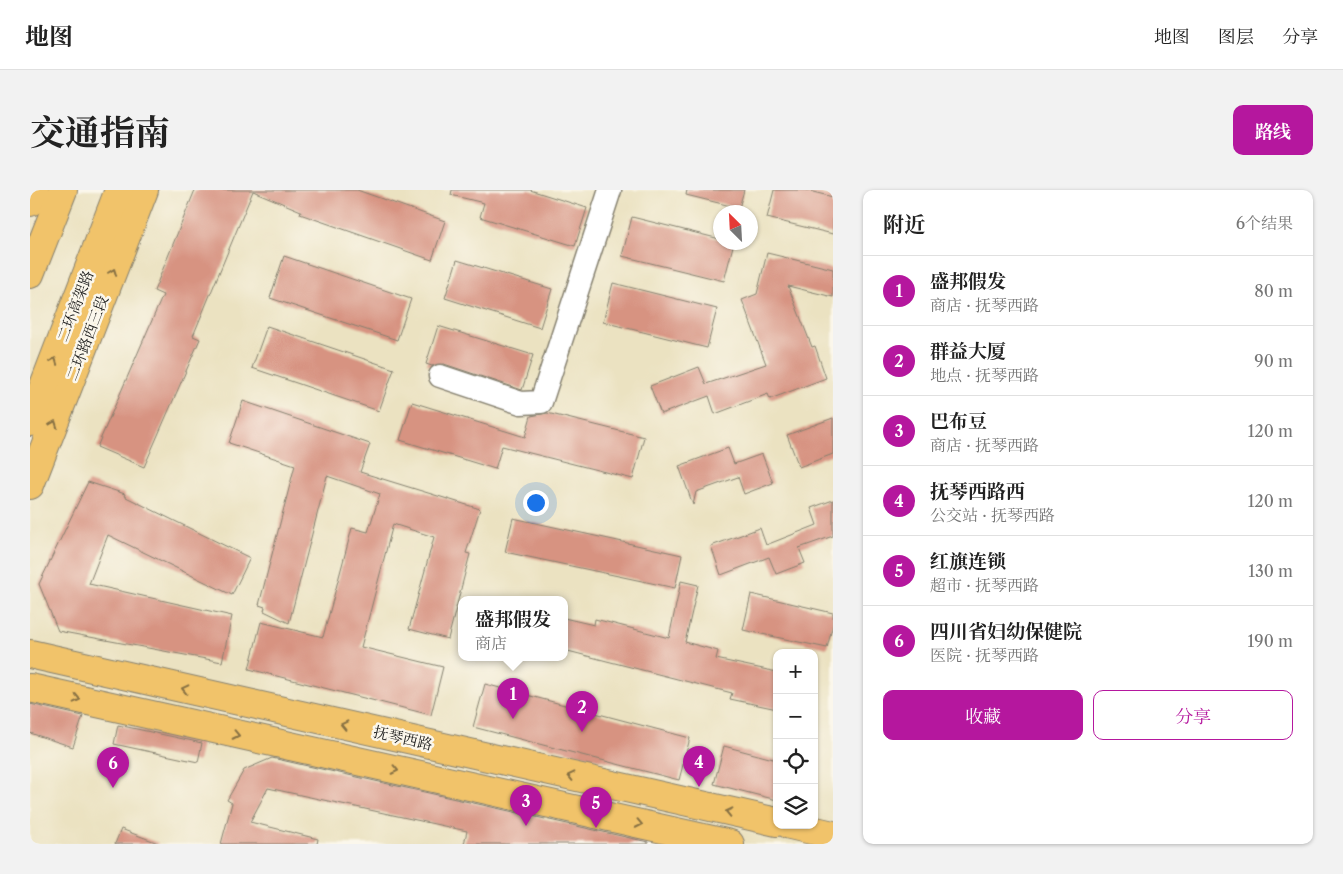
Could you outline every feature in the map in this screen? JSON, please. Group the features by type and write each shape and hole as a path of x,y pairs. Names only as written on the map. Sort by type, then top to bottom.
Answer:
{"main road":[{"path":"30,202 35,190"},
{"path":"30,274 63,190"},
{"name":"二环高架路","path":"30,422 119,190"},
{"name":"二环路西三段","path":"30,485 144,190"},
{"name":"抚琴西路","path":"30,654 773,821"},
{"path":"30,688 730,844"},
{"path":"807,829 833,835"}],"lane":[{"path":"440,376 521,402 541,402 610,190"}],"building":[{"path":"195,190 357,190 445,221 432,260 300,214 301,211 253,191 193,336 200,339 144,467 97,447 163,295 154,291"},
{"path":"452,190 530,190 587,208 575,246 480,217 484,203 451,195"},
{"path":"687,190 744,190 740,205 727,205 686,195"},
{"path":"774,190 805,190 833,197 833,234 767,218"},
{"path":"632,217 713,237 713,250 732,250 724,281 622,256"},
{"path":"767,253 833,269 833,297 788,286 812,347 815,346 826,378 770,399 768,394 715,414 709,396 661,414 650,386 699,367 706,384 766,364 742,300 757,294"},
{"path":"284,256 411,299 397,340 270,298"},
{"path":"457,260 552,289 540,328 445,298"},
{"path":"613,283 717,309 707,348 603,322"},
{"path":"267,326 394,369 379,411 252,368"},
{"path":"438,326 533,355 522,390 444,364 432,366 426,364"},
{"path":"243,401 370,444 360,472 480,509 466,553 470,554 448,639 409,629 434,537 393,524 361,647 443,667 431,715 249,669 261,622 323,637 352,528 368,532 380,494 327,476 289,623 264,611 265,607 259,605 295,465 229,443"},
{"path":"412,402 525,437 531,416 547,413 644,437 633,479 502,446 495,469 400,440"},
{"path":"833,418 833,454 799,467 787,435"},
{"path":"728,448 734,464 762,454 773,483 744,494 738,477 696,492 693,505 679,466"},
{"path":"88,482 125,494 124,496 250,558 232,595 108,535 89,584 232,616 222,662 58,631 39,584"},
{"path":"833,500 833,536 799,548 805,563 776,574 769,557 721,575 711,546 760,528 766,545 817,525 811,508"},
{"path":"513,518 682,555 675,588 505,552"},
{"path":"681,581 698,585 685,642 718,651 716,659 773,671 773,708 730,699 732,693 568,651 568,619 594,625 595,619 669,638"},
{"path":"751,594 833,613 833,624 827,648 743,630"},
{"path":"485,684 690,738 679,780 473,727"},
{"path":"30,704 83,716 73,747 30,733"},
{"path":"118,725 202,743 198,762 114,744"},
{"path":"724,746 773,759 773,799 714,784"},
{"path":"272,758 648,842 648,844 464,844 467,831 268,788 250,822 318,839 317,844 221,844 232,803 227,800 244,770"},
{"path":"121,829 158,843 158,844 115,844"}],"place":[{"name":"盛邦假发","path":"513,719"},
{"name":"群益大厦","path":"582,732"},
{"name":"抚琴西路西","path":"699,787"},
{"name":"四川省妇幼保健院","path":"113,788"},
{"name":"巴布豆","path":"526,826"},
{"name":"红旗连锁","path":"596,828"}]}
